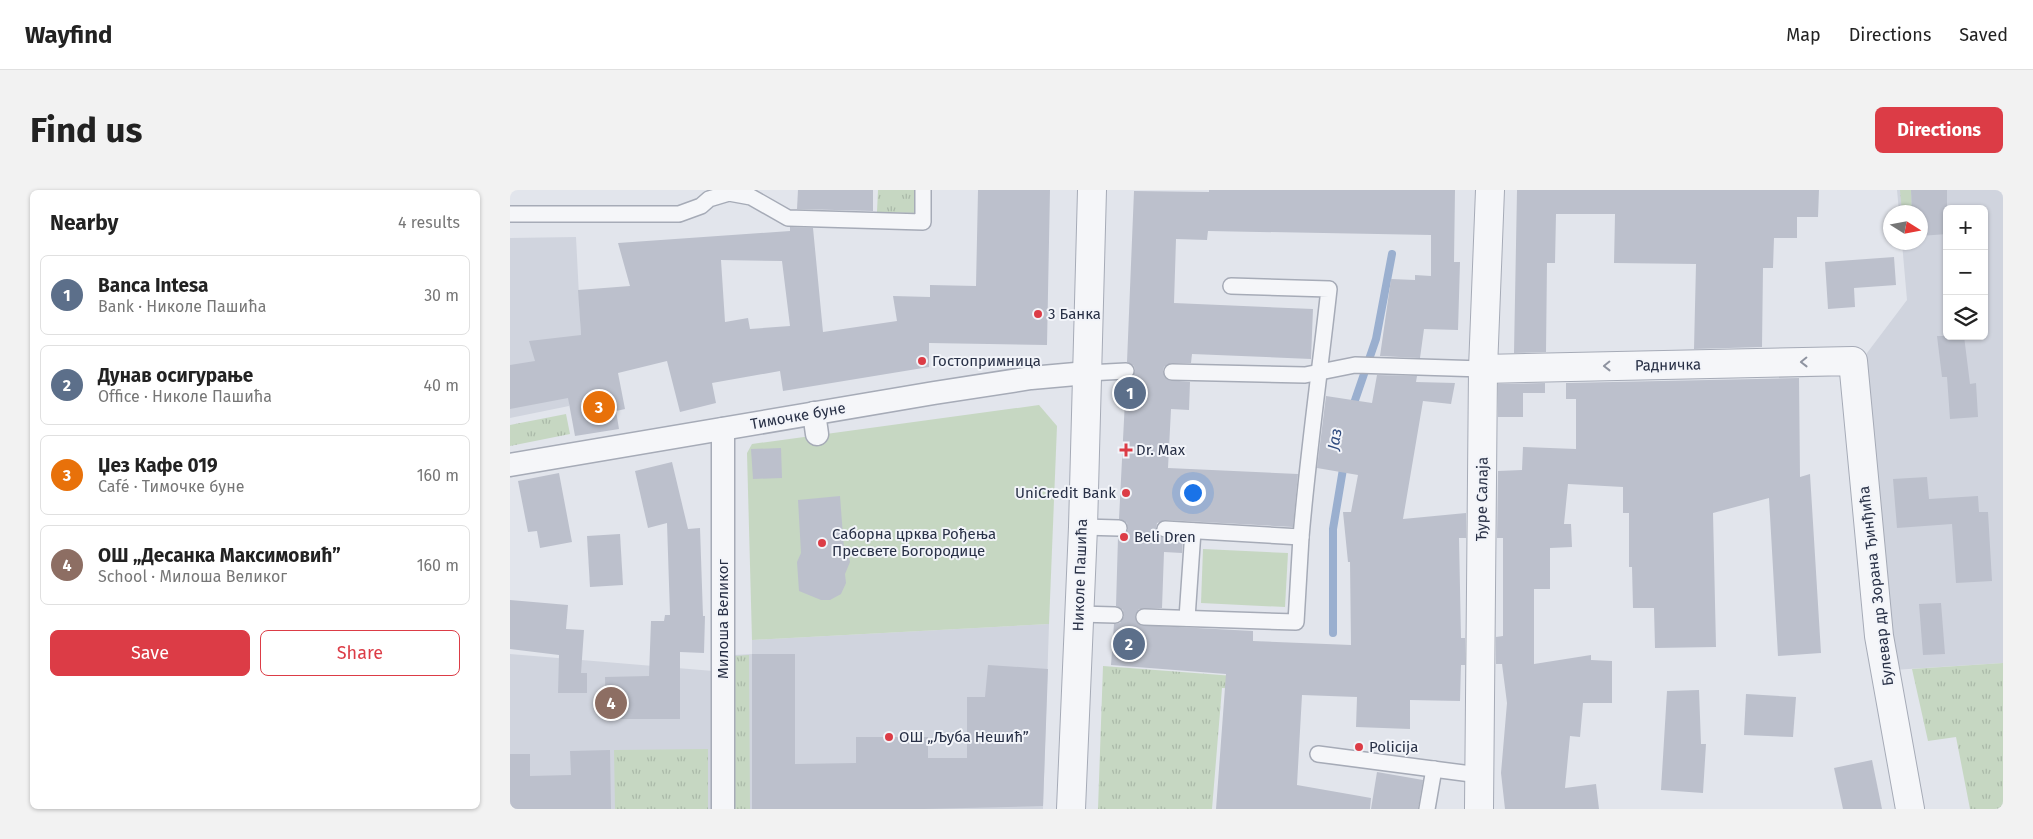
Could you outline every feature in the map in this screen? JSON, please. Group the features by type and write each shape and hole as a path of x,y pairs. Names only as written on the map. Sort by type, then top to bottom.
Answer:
{"street":[{"name":"Николе Пашића","path":"1071,809 1083,527 1092,190"},
{"name":"Ђуре Салаја","path":"1479,809 1483,369 1490,190"},
{"name":"Радничка","path":"1483,369 1853,361"},
{"name":"Булевар др Зорана Ђинђића","path":"1853,361 1879,636 1910,809"},
{"name":"Тимочке буне","path":"510,464 722,429 816,424 1031,378 1087,373"},
{"name":"Милоша Великог","path":"722,429 723,809"}],"lane":[{"path":"510,214 679,214 701,206 709,199 729,193 751,197 788,218 923,222 923,190"},
{"path":"1144,617 1296,622 1308,463 1329,289 1230,286"},
{"path":"1172,372 1305,376 1355,365 1483,369"},
{"path":"1087,373 1126,371"},
{"path":"1083,527 1119,528"},
{"path":"1165,529 1301,536"},
{"path":"1187,618 1193,531"},
{"path":"1079,614 1115,615"},
{"path":"1318,754 1479,775"},
{"path":"1428,809 1434,769"}],"shaded area":[{"path":"1897,190 2003,190 2003,663 1893,670 1861,361 1907,300 1903,250 1928,250 1928,205 1898,205"},
{"path":"576,237 581,335 569,406 510,418 510,238"},
{"name":"ОШ „Љуба Нешић”","path":"1049,624 1043,809 732,809 734,655 752,654 752,640"},
{"path":"510,654 713,671 712,809 510,809"}],"green space":[{"path":"878,190 917,190 916,213 877,212"},
{"path":"1900,190 1911,190 1912,205 1901,205"},
{"path":"1039,405 1057,426 1049,624 752,640 747,453 752,444"},
{"path":"566,414 570,434 510,446 510,425"},
{"path":"1203,549 1288,553 1285,607 1201,603"},
{"path":"749,655 750,809 734,809 735,656"},
{"path":"2003,663 2003,809 1970,809 1956,737 1928,741 1912,669"},
{"path":"1103,666 1247,677 1247,689 1222,688 1212,809 1098,809"},
{"path":"708,749 708,809 615,809 614,750"}],"building":[{"path":"798,190 873,190 873,211 797,209"},
{"path":"978,190 1050,190 1047,345 929,343 929,367 783,391 780,371 712,383 716,403 680,412 667,361 618,373 625,409 616,411 619,429 575,436 568,398 510,409 510,365 535,361 529,341 581,335 578,290 630,286 618,243 790,231 790,227 813,228 823,332 897,321 893,296 930,297 930,285 976,286","holes":["721,260 782,261 790,326 750,329 748,318 725,322"]},
{"path":"1209,190 1455,190 1454,262 1460,262 1458,330 1424,329 1420,358 1380,356 1391,279 1415,280 1415,275 1431,276 1431,235 1208,231 1207,240 1176,239 1174,303 1313,309 1311,359 1192,354 1191,363 1172,363 1164,367 1163,372 1168,380 1190,382 1189,410 1171,409 1168,468 1298,474 1293,527 1166,520 1157,523 1156,529 1160,537 1183,539 1182,553 1164,552 1162,608 1139,609 1135,617 1140,625 1253,631 1253,641 1351,645 1350,562 1348,562 1343,512 1351,512 1358,475 1317,468 1326,396 1372,403 1377,375 1417,376 1416,382 1455,383 1451,404 1423,401 1403,519 1466,513 1466,538 1459,538 1461,638 1465,638 1465,665 1461,665 1460,701 1410,700 1410,729 1356,727 1357,697 1302,695 1297,785 1371,798 1370,809 1216,809 1226,674 1111,665 1114,624 1120,623 1124,616 1123,610 1116,606 1118,537 1124,536 1128,529 1127,523 1119,519 1126,380 1131,379 1135,371 1134,366 1127,362 1134,191 1209,192"},
{"path":"1517,190 1819,190 1818,217 1797,217 1797,238 1774,238 1773,268 1763,268 1762,347 1694,349 1696,264 1614,263 1615,214 1556,214 1555,263 1547,263 1546,352 1514,353"},
{"path":"1911,190 1947,190 1947,205 1943,205 1943,234 1928,235 1928,205 1912,205"},
{"path":"1894,257 1896,285 1854,288 1855,307 1828,309 1825,262"},
{"path":"1937,336 1943,336 1943,340 1964,340 1970,384 1976,383 1978,417 1950,419 1947,377 1942,377"},
{"path":"1799,378 1800,477 1810,474 1821,653 1778,656 1769,498 1713,513 1716,647 1655,648 1654,608 1633,608 1632,567 1629,567 1629,513 1623,513 1623,487 1568,484 1564,524 1571,524 1572,547 1550,548 1550,589 1534,589 1534,664 1591,655 1591,660 1612,661 1612,703 1583,703 1580,737 1570,736 1565,788 1596,784 1599,809 1505,809 1501,773 1507,703 1502,664 1496,664 1496,637 1503,636 1503,538 1497,538 1498,471 1522,470 1523,447 1576,449 1576,399 1566,399 1566,383"},
{"path":"1545,383 1545,393 1523,393 1523,417 1498,417 1498,384"},
{"path":"781,448 782,478 753,479 751,449"},
{"path":"672,462 688,529 700,528 703,616 705,616 704,653 680,652 680,719 606,719 605,677 649,676 651,621 664,621 665,615 670,615 667,523 648,528 635,471"},
{"path":"559,473 572,542 540,548 537,531 528,532 518,481"},
{"path":"1927,477 1929,499 1978,496 1979,512 1988,512 1992,581 1956,583 1952,524 1897,528 1893,479"},
{"name":"Саборна црква Рођења Пресвете Богородице","path":"840,496 844,549 849,556 850,562 845,574 846,583 841,594 830,600 821,600 799,591 797,562 801,553 798,500"},
{"path":"620,534 623,585 590,587 587,536"},
{"path":"510,600 568,605 566,629 584,630 581,673 587,673 587,693 558,693 559,655 510,649"},
{"path":"1941,603 1945,654 1923,655 1919,604"},
{"path":"752,654 795,654 795,764 856,763 856,737 928,737 928,758 967,758 967,697 985,697 988,665 1048,669 1043,806 924,809 752,809"},
{"path":"1699,690 1701,744 1706,744 1703,793 1661,790 1667,691"},
{"path":"1746,694 1796,697 1793,737 1744,735"},
{"path":"610,750 611,809 510,809 510,754 530,754 530,776 571,775 570,751"},
{"path":"1872,760 1882,809 1843,809 1834,768"},
{"path":"1377,772 1423,780 1418,809 1371,809"}],"waterway":[{"name":"Јаз","path":"1352,409 1376,339 1392,254"},
{"name":"Јаз","path":"1333,633 1333,529 1344,463"}],"place":[{"name":"3 Банка","path":"1038,314"},
{"name":"Гостопримница","path":"922,361"},
{"name":"Banca Intesa","path":"1130,393"},
{"name":"Џез Кафе 019","path":"599,407"},
{"name":"Dr. Max","path":"1126,450"},
{"name":"UniCredit Bank","path":"1126,493"},
{"name":"Beli Dren","path":"1124,537"},
{"name":"Саборна црква Рођења Пресвете Богородице","path":"822,543"},
{"name":"Дунав осигурање","path":"1129,644"},
{"name":"ОШ „Десанка Максимовић”","path":"611,703"},
{"name":"ОШ „Љуба Нешић”","path":"889,737"},
{"name":"Policija","path":"1359,747"}]}
